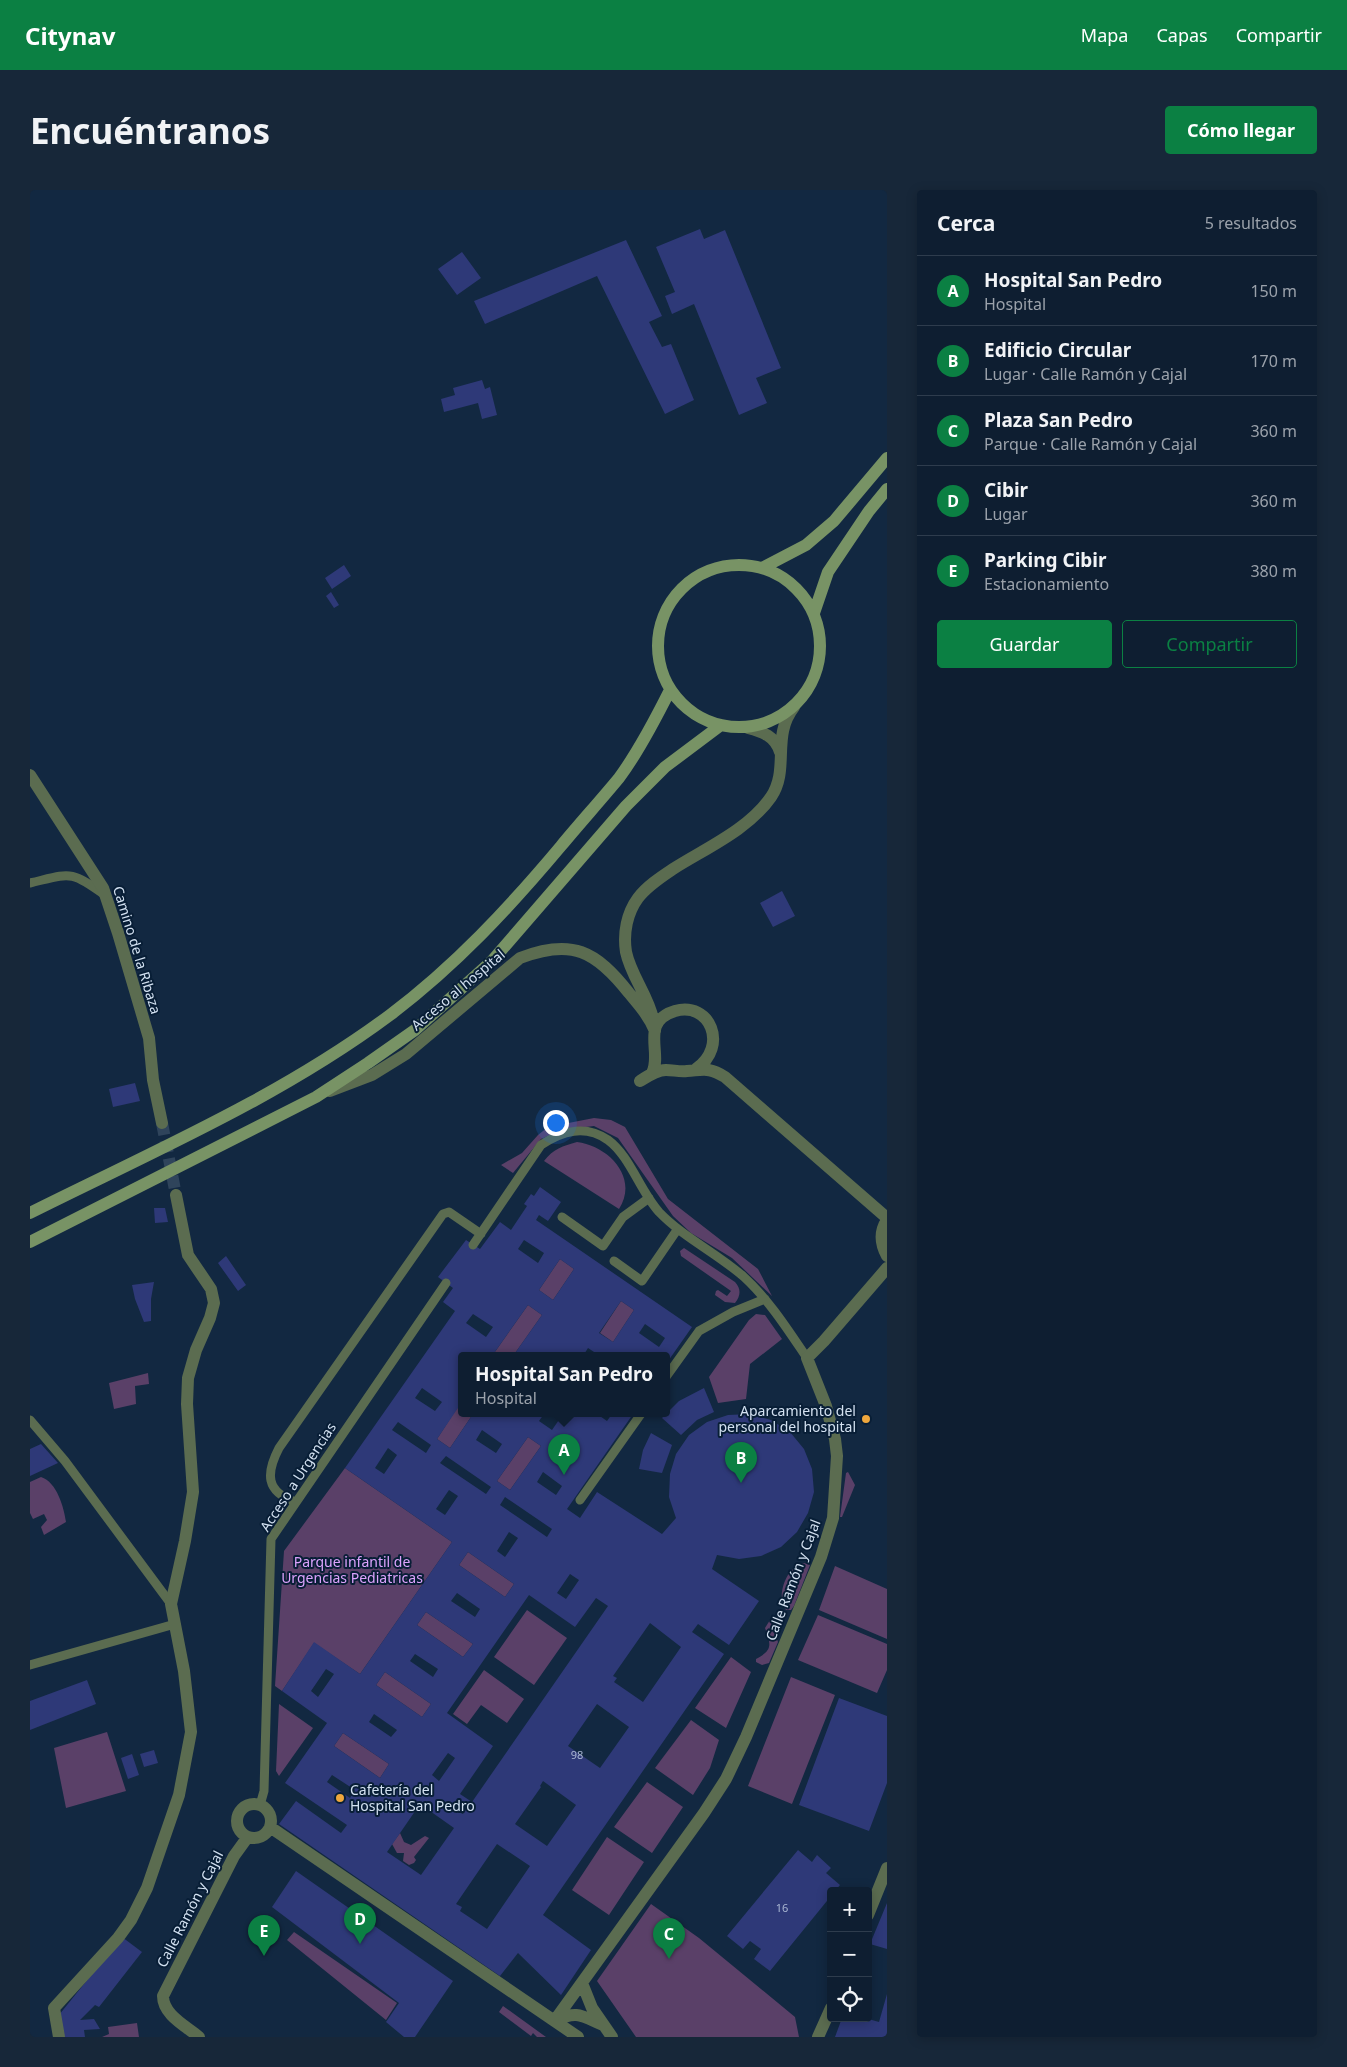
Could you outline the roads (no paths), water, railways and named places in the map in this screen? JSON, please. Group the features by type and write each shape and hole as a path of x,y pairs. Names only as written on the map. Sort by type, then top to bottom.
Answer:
{"main road":[{"path":"762,568 806,545 834,521 887,458"},
{"path":"814,613 828,572 869,511 887,489"},
{"path":"741,565 762,568 779,575 793,585 805,598 814,613 820,637 819,663 810,687 794,707 772,721 748,728 721,725 702,719 684,707 670,690 661,670 657,648 660,627 668,606 681,589 699,576 712,570 741,565"},
{"path":"30,1213 204,1126 321,1062 390,1015 453,963 514,903 620,777 654,724 670,690"},
{"path":"30,1242 316,1097 399,1041 457,994 492,962 626,806 665,767 721,725"}],"street":[{"path":"652,1073 656,1065 653,1041 654,1031 649,1003 634,976 626,952 626,927 632,908 645,890 666,874 738,829 761,809 778,784 782,730 788,714 794,707"},
{"path":"748,728 762,732 772,738 777,745 781,762"},
{"name":"Camino de la Ribaza","path":"30,774 106,895 149,1038 153,1080 162,1123"},
{"name":"Acceso al hospital","path":"316,1097 372,1076 406,1054 520,958 541,950 557,948 572,950 588,954 603,963 644,1012 654,1031"},
{"path":"649,1003 658,1009 696,1012 711,1026 714,1036 712,1050 705,1063 696,1069"},
{"path":"654,1031 659,1022 667,1015 676,1011"},
{"path":"712,1050 719,1068 725,1077 887,1219 881,1234 881,1242 887,1256"},
{"path":"655,1051 667,1067 676,1071"},
{"path":"640,1080 652,1073 665,1070 707,1069 725,1077"},
{"path":"59,2037 54,2008 131,1920 148,1888 179,1795 191,1732 184,1671 171,1604 185,1541 193,1492 187,1404 188,1378 196,1350 210,1318 214,1303 211,1289 188,1255 176,1197"},
{"path":"807,1358 887,1268"},
{"name":"Calle Ramón y Cajal","path":"555,2020 643,1900 726,1779 821,1557 833,1518 835,1439 826,1406 807,1358"},
{"path":"249,1804 260,1805 270,1816 270,1826 264,1836 253,1839 247,1838 242,1835 236,1826 237,1815 244,1806 249,1804"},
{"path":"270,1826 578,2037"},
{"name":"Calle Ramón y Cajal","path":"199,2037 167,2011 163,2003 163,1996 234,1856 247,1838"},
{"path":"872,1905 887,1868"},
{"path":"582,1983 592,2008 612,2037"},
{"path":"555,2020 571,2014 603,2024"},
{"path":"818,2037 827,2017"}],"lane":[{"path":"30,883 68,874 81,879 106,895"},
{"name":"Calle Ramón y Cajal","path":"472,1244 481,1234 541,1145 556,1135 574,1130 592,1133 608,1140 621,1154 648,1198 677,1230 743,1276 765,1299 807,1358"},
{"path":"562,1218 603,1246 623,1217 648,1198"},
{"path":"296,1502 286,1499 277,1492 269,1476 272,1461 284,1441 443,1214 449,1212 481,1234"},
{"path":"614,1261 642,1281 677,1230"},
{"name":"Acceso a Urgencias","path":"260,1805 264,1790 271,1539 446,1283"},
{"path":"670,1371 699,1331 733,1312 765,1299"},
{"path":"580,1500 638,1417"},
{"path":"30,1420 65,1460 171,1604"},
{"path":"30,1665 175,1624"}],"tunnel":[{"path":"162,1123 176,1195"}],"place":[{"name":"Aparcamiento del personal del hospital","path":"866,1419"},
{"name":"Hospital San Pedro","path":"564,1475"},
{"name":"Edificio Circular","path":"741,1483"},
{"name":"Cafetería del Hospital San Pedro","path":"340,1798"},
{"name":"Cibir","path":"360,1944"},
{"name":"Parking Cibir","path":"264,1956"},
{"name":"Plaza San Pedro","path":"669,1959"}],"park label":[{"name":"Parque infantil de Urgencias Pediatricas","path":"352,1570"}]}
